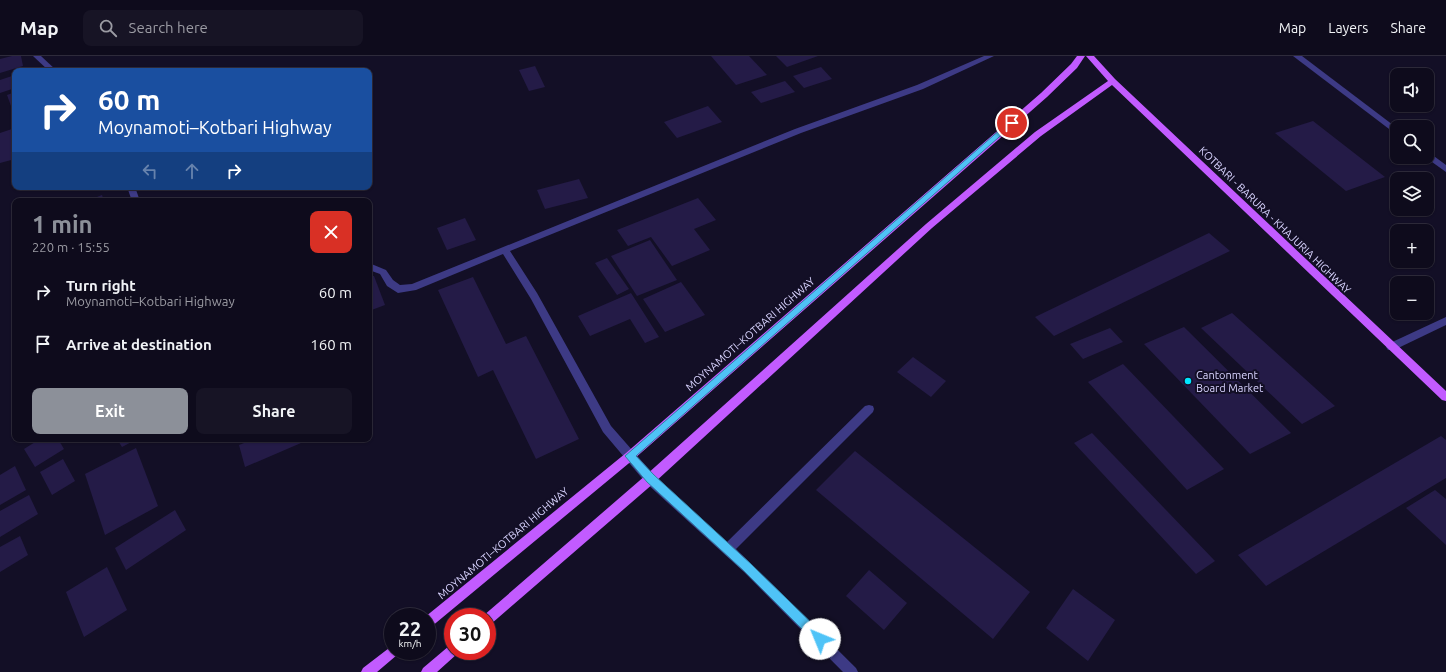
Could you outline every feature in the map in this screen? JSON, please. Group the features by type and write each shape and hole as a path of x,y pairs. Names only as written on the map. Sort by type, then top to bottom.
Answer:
{"main road":[{"name":"MOYNAMOTI–KOTBARI HIGHWAY","path":"436,616 630,456 1044,95 1074,66 1081,56"},
{"name":"KOTBARI - BARURA - KHAJURIA HIGHWAY","path":"1090,56 1112,81 1446,397"},
{"path":"496,612 650,479 929,226 1038,134 1112,81"},
{"path":"367,672 384,658"},
{"path":"427,672 444,658"}],"street":[{"path":"37,56 50,68"},
{"path":"372,267 383,272 390,283 398,289 413,287 791,134 920,87 990,56"},
{"path":"1297,56 1390,127"},
{"path":"1434,160 1446,169"},
{"path":"505,250 534,296 607,429 650,479 748,568 852,672"},
{"path":"1391,346 1446,321"},
{"path":"727,550 869,409"}],"building":[{"path":"12,56 21,56 23,66 12,68 12,69 0,73 0,59"},
{"path":"711,56 749,56 767,75 736,85"},
{"path":"776,56 818,56 787,67"},
{"path":"535,66 545,87 529,91 519,70"},
{"path":"821,67 832,79 804,88 793,76"},
{"path":"12,76 12,89 0,93 0,80"},
{"path":"785,81 795,92 761,103 751,92"},
{"path":"12,93 11,106 7,95"},
{"path":"708,106 722,122 677,138 664,122"},
{"path":"1313,121 1385,177 1346,191 1275,133"},
{"path":"12,129 12,160 0,163 0,133"},
{"path":"579,179 588,198 545,209 537,190"},
{"path":"102,195 103,198 94,198"},
{"path":"698,198 716,220 694,229 710,250 672,266 651,237 628,246 617,230"},
{"path":"465,218 476,240 447,250 437,228"},
{"path":"1209,233 1230,251 1054,336 1035,317"},
{"path":"650,240 677,280 637,296 611,256"},
{"path":"607,258 629,289 617,295 595,263"},
{"path":"372,276 374,276 385,305 372,310"},
{"path":"473,277 506,344 526,336 579,439 536,459 493,370 478,377 438,290"},
{"path":"681,282 705,315 665,332 643,299"},
{"path":"631,293 659,337 645,343 630,319 590,336 578,316"},
{"path":"1232,313 1335,406 1302,424 1201,328"},
{"path":"1184,327 1291,433 1250,454 1144,344"},
{"path":"1110,328 1123,342 1083,359 1070,344"},
{"path":"913,357 946,381 931,397 897,372"},
{"path":"1123,364 1224,469 1187,490 1088,382"},
{"path":"1092,433 1215,561 1196,574 1074,443"},
{"path":"1441,436 1446,440 1446,478 1266,586 1238,555"},
{"path":"35,442 60,442 64,449 35,467 24,449"},
{"path":"119,442 131,442 122,447"},
{"path":"246,442 301,443 245,467 239,445"},
{"path":"136,448 158,506 105,535 85,474"},
{"path":"855,451 1030,592 993,639 816,490"},
{"path":"63,459 75,481 52,495 40,472"},
{"path":"15,466 26,490 0,505 0,475"},
{"path":"1435,490 1446,499 1446,545 1406,508"},
{"path":"29,495 38,514 0,537 0,511"},
{"path":"175,510 186,530 126,570 115,548"},
{"path":"20,536 28,555 0,572 0,547"},
{"path":"107,567 127,610 84,637 66,592"},
{"path":"869,570 907,603 884,630 846,596"},
{"path":"1073,589 1115,620 1088,661 1046,628"}],"place":[{"name":"Cantonment Board Market","path":"1188,381"}],"route":[{"path":"820,639 748,568 650,479 630,456 1012,123"}]}
